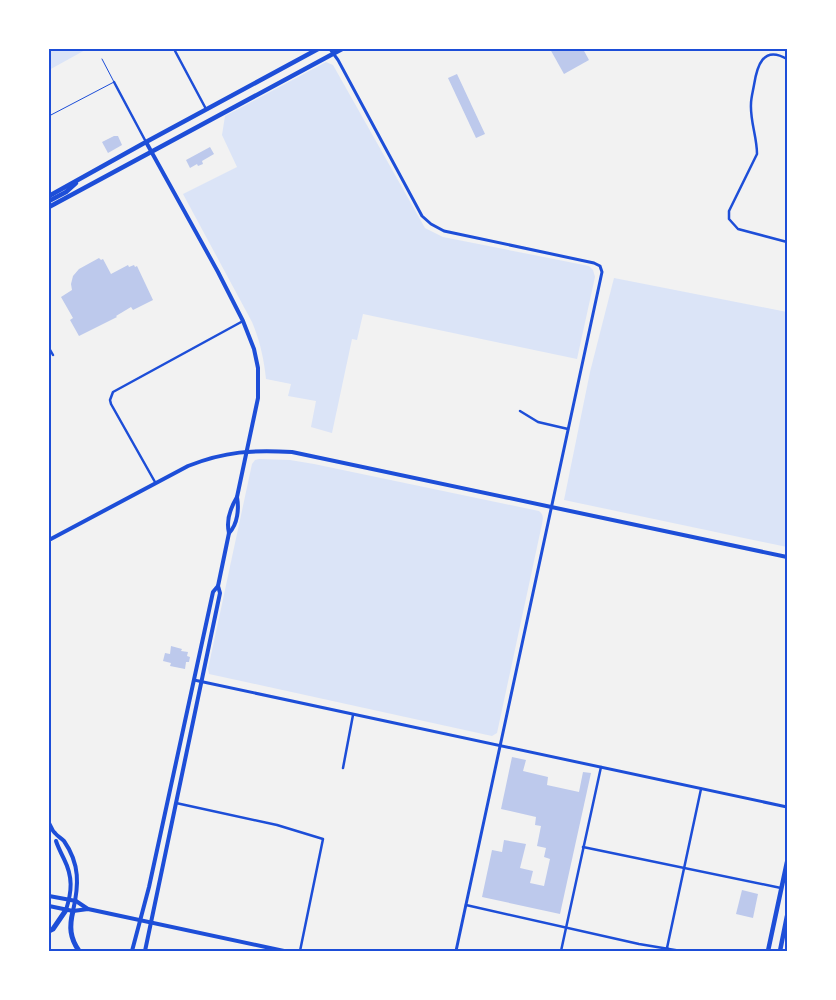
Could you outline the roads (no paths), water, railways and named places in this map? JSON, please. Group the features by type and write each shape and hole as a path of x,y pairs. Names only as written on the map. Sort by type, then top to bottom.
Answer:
{"highway":[{"path":"49,931 53,929 66,910"},
{"path":"73,911 70,927 74,944 79,951"}],"main road":[{"path":"49,196 318,49"},
{"path":"49,207 332,51 342,49"},
{"path":"132,951 149,887 213,592 218,586 230,533 228,527 232,505 237,497 256,412 259,385 254,349 243,321 146,142"},
{"path":"49,201 66,192 79,180"},
{"path":"49,540 155,482 208,458 247,450 292,452 787,557"},
{"path":"145,951 220,593 218,586"},
{"path":"49,823 54,833 63,840 74,861 78,882 73,911"},
{"path":"56,840 69,869 71,882 66,910"},
{"path":"768,951 787,862"},
{"path":"49,896 76,901 88,909"},
{"path":"49,906 73,911 88,909 284,951"},
{"path":"780,951 787,916"}],"street":[{"path":"174,49 206,109"},
{"path":"332,51 422,216 431,224 444,231 594,263 600,266 602,276 456,951"},
{"path":"787,59 780,55 766,56 757,67 750,104 757,154 729,211 729,219 738,229 787,242"},
{"path":"114,82 146,142"},
{"path":"155,482 111,404 111,396 116,389 243,321"},
{"path":"49,348 53,355"},
{"path":"520,411 538,422 568,429"},
{"path":"193,680 787,807"},
{"path":"343,768 353,715"},
{"path":"561,951 601,767"},
{"path":"666,950 701,788"},
{"path":"176,804 277,825 323,839 300,951"},
{"path":"54,833 56,840"},
{"path":"583,847 787,890"},
{"path":"466,905 666,950 681,951"}],"lane":[{"path":"49,116 114,82 102,59"}]}
